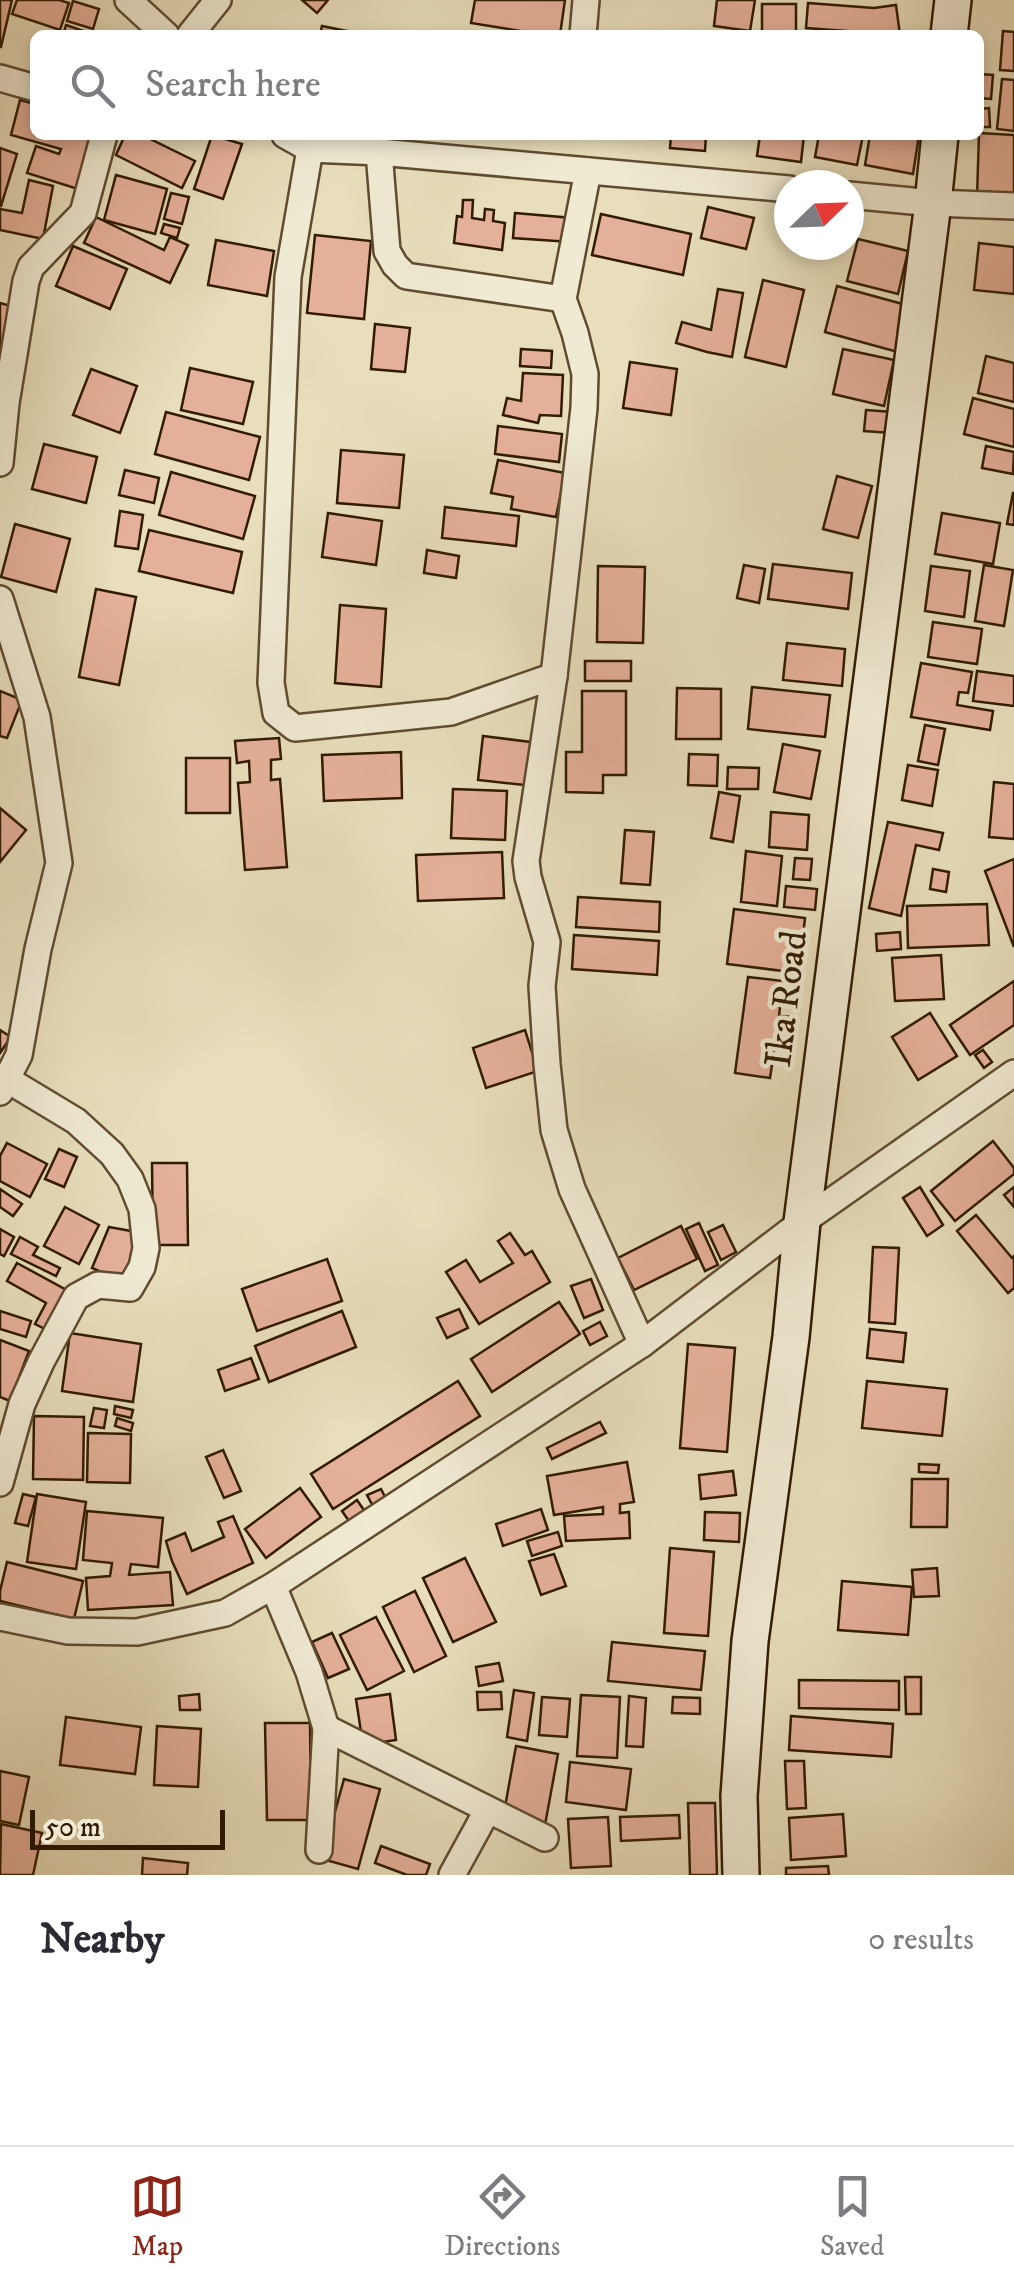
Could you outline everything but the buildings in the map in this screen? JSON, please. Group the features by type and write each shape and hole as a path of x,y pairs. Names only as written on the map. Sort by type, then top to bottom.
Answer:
{"street":[{"path":"128,0 161,30"},
{"path":"194,30 218,0"},
{"path":"583,30 586,0"},
{"path":"950,30 953,0"},
{"path":"0,78 30,87"},
{"path":"0,463 26,282 31,267 83,213 103,140"},
{"path":"295,140 310,148 774,189"},
{"name":"Ika Road","path":"741,1875 739,1796 750,1641 940,140"},
{"path":"310,148 288,276 272,684 276,712 295,728 451,712 554,676"},
{"path":"379,152 387,251 406,276 562,299"},
{"path":"588,171 562,299 576,332 585,374 584,408 554,676 526,860 547,942 542,986 554,1130 572,1189 642,1344"},
{"path":"864,196 1014,206"},
{"path":"0,599 37,717 60,862 38,949 19,1054 4,1086 76,1121 112,1154 130,1179 142,1209 146,1248 142,1267 130,1288 98,1284 76,1297 22,1404 0,1483"},
{"path":"0,1616 68,1630 137,1632 224,1612 274,1586 642,1344 802,1222 1014,1073"},
{"path":"274,1586 309,1672 326,1728 319,1850"},
{"path":"326,1728 545,1838"},
{"path":"452,1875 487,1811"}]}
